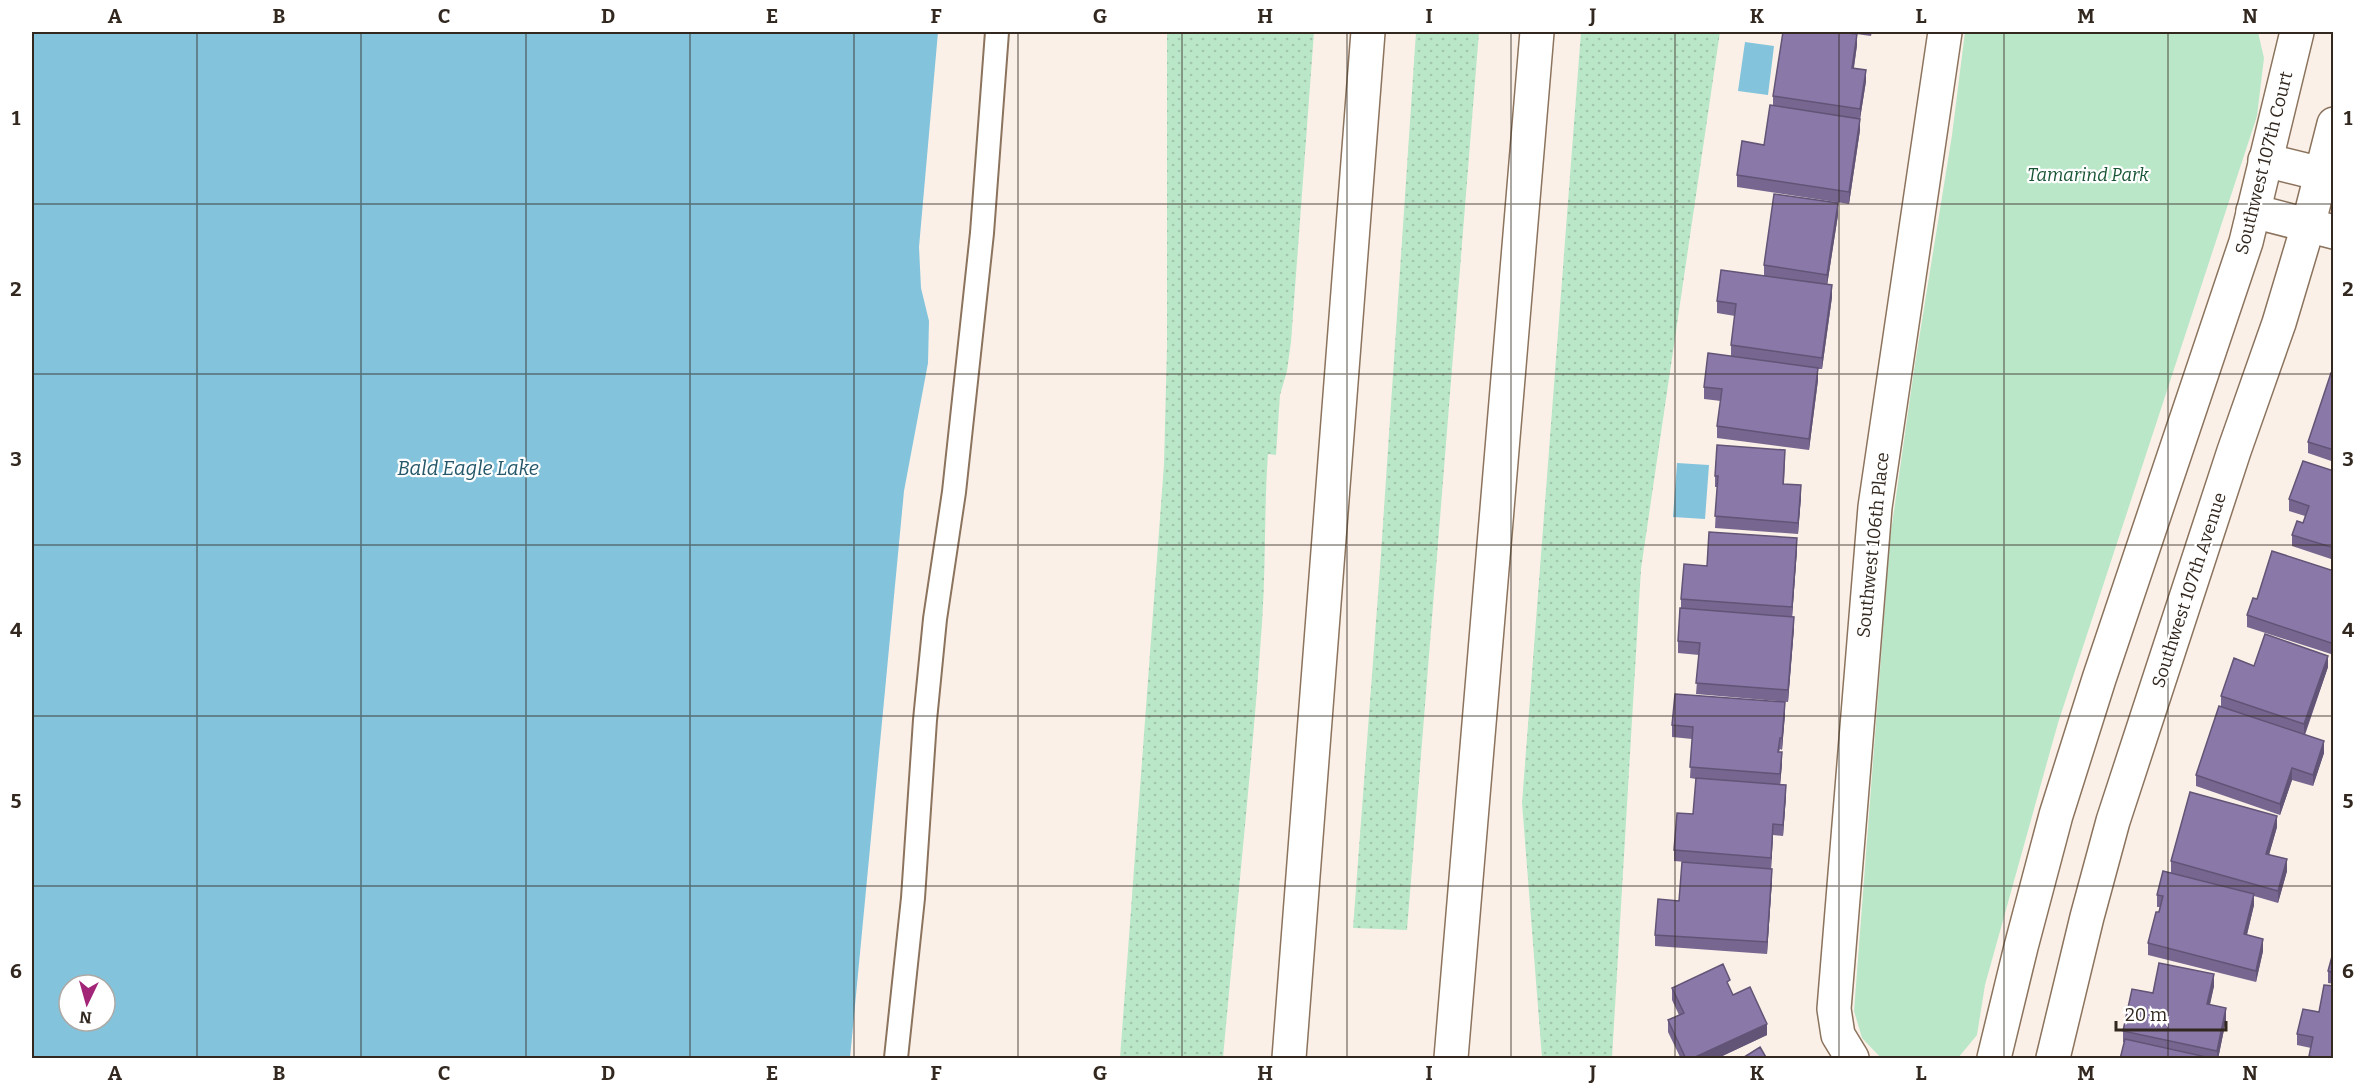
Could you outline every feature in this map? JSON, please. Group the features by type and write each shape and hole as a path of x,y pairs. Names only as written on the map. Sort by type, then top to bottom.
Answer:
{"main road":[{"path":"1289,1059 1368,32"},
{"path":"1451,1059 1537,32"},
{"name":"Southwest 106th Place","path":"1852,1059 1838,1035 1834,1010 1869,563 1884,434 1945,32"},
{"name":"Southwest 107th Court","path":"1994,1059 2036,885 2063,792 2229,293 2253,211 2297,32"},
{"name":"Southwest 107th Avenue","path":"2053,1059 2084,927 2113,821 2234,451 2280,323 2321,229 2334,124"},
{"path":"2265,160 2327,176"},
{"path":"2253,211 2321,229"}],"lane":[{"path":"896,1059 913,898 925,720 935,619 954,492 982,233 997,32"}],"green space":[{"path":"1167,32 1314,32 1291,342 1287,371 1280,395 1276,455 1268,454 1258,677 1223,1058 1120,1058 1164,464 1167,346"},
{"path":"1416,32 1479,32 1407,930 1353,928 1380,568"},
{"path":"1581,32 1720,32 1641,569 1612,1058 1542,1058 1522,803"},
{"name":"Tamarind Park","path":"1965,32 2258,32 2264,58 2257,116 2058,723 1985,985 1977,1035 1958,1058 1881,1058 1862,1038 1854,1011 1890,539 1914,370 1952,135"}],"water":[{"name":"Bald Eagle Lake","path":"32,32 938,32 919,247 921,288 929,321 928,363 904,491 850,1058 32,1058"},
{"path":"1745,42 1774,46 1768,95 1738,91"},
{"path":"1677,463 1709,465 1705,519 1673,517"}],"building":[{"path":"1783,32 1857,34 1852,68 1866,70 1860,109 1773,96"},
{"path":"1770,105 1860,119 1849,192 1737,175 1742,141 1764,145"},
{"path":"1774,194 1838,203 1827,275 1764,265"},
{"path":"1721,270 1832,285 1822,358 1731,345 1736,304 1717,301"},
{"path":"1708,353 1818,368 1809,439 1717,426 1722,389 1704,387"},
{"path":"2331,373 2334,374 2334,450 2308,442"},
{"path":"1717,445 1785,450 1783,484 1801,485 1798,523 1715,516 1718,476 1715,476"},
{"path":"2303,461 2334,471 2334,548 2292,535 2297,521 2303,523 2309,506 2289,499"},
{"path":"1709,532 1797,538 1792,607 1681,599 1684,564 1707,566"},
{"path":"2272,551 2334,571 2334,644 2247,615 2253,598 2257,599"},
{"path":"1680,608 1794,617 1788,690 1696,683 1700,643 1678,641"},
{"path":"2265,634 2328,656 2304,724 2221,696 2234,658 2254,666"},
{"path":"1675,694 1785,702 1782,738 1780,738 1778,752 1782,752 1780,774 1690,767 1693,727 1672,725"},
{"path":"2219,706 2324,741 2313,775 2292,768 2280,804 2196,775"},
{"path":"1696,778 1786,785 1783,825 1773,824 1771,858 1674,850 1677,813 1693,814"},
{"path":"2190,792 2277,816 2266,854 2287,859 2278,891 2171,861"},
{"path":"1682,862 1772,869 1767,942 1655,935 1658,899 1679,901"},
{"path":"2163,871 2254,894 2244,934 2263,939 2256,971 2148,943 2156,912 2159,912 2163,896 2157,895"},
{"path":"2334,949 2334,973 2328,971"},
{"path":"2159,963 2214,974 2207,1004 2226,1008 2217,1051 2123,1031 2132,989 2153,993"},
{"path":"1723,964 1733,995 1750,987 1767,1024 1691,1059 1686,1059 1668,1020 1684,1013 1672,988"},
{"path":"2324,985 2334,986 2334,1059 2309,1056 2313,1037 2297,1034 2303,1009 2319,1012"},
{"path":"2125,1039 2211,1058 2211,1059 2120,1059"},
{"path":"1760,1047 1767,1059 1741,1059"}]}
